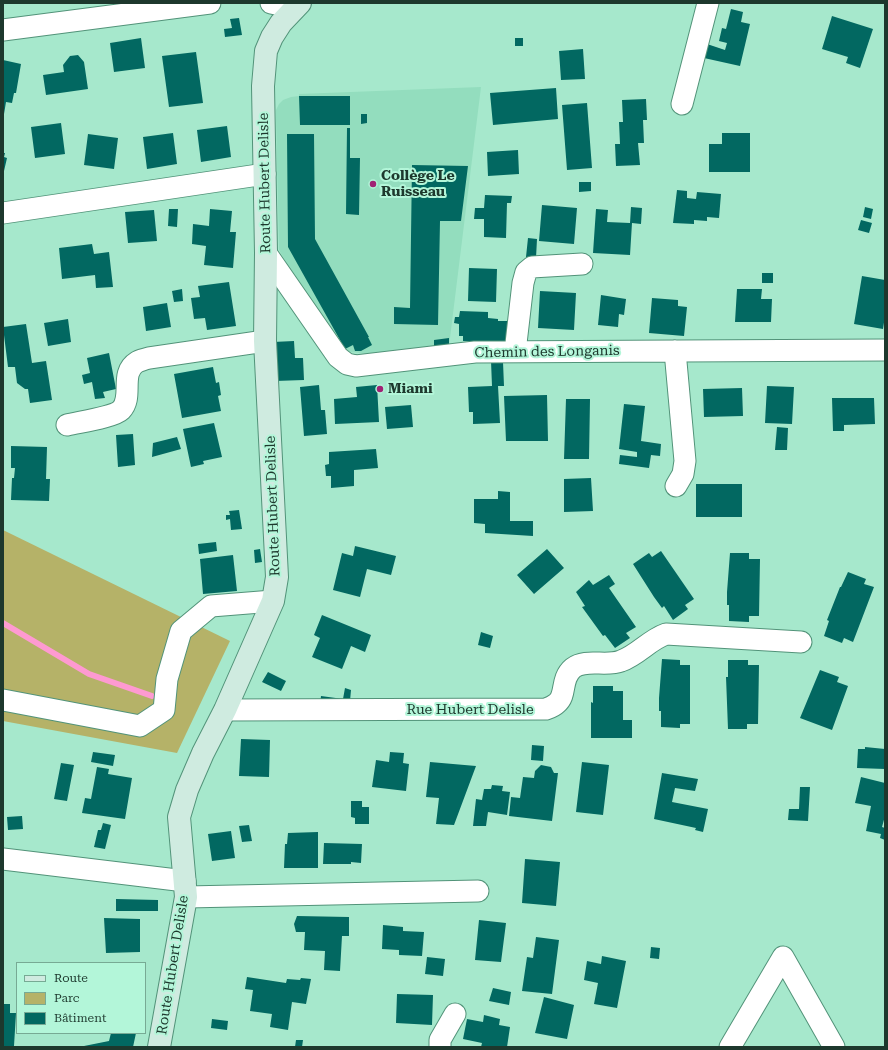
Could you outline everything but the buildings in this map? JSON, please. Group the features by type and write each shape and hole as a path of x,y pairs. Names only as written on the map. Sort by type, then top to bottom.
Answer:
{"main road":[{"name":"Route Hubert Delisle","path":"159,1047 185,889 179,817 190,784 203,753 225,710 273,601 277,577 265,341 266,253 263,86 266,51 272,37 297,5"}],"street":[{"path":"3,30 210,3"},
{"path":"271,3 297,5"},
{"path":"682,104 708,3"},
{"path":"3,213 265,174"},
{"name":"Chemin des Longanis","path":"266,253 338,357 347,364 356,366 475,352 885,350"},
{"path":"515,352 523,283 526,272 532,267 582,264"},
{"path":"67,425 109,415 120,410 126,401 128,374 136,363 149,358 265,341"},
{"path":"675,351 685,461 683,474 676,486"},
{"path":"3,700 140,726 164,710 167,679 181,631 211,606 273,601"},
{"name":"Rue Hubert Delisle","path":"225,710 546,709 557,703 561,698 564,681 571,670 577,666 584,664 610,664 621,662 657,637 666,634 801,642"},
{"path":"3,859 185,889 478,891"},
{"path":"730,1047 783,957 834,1047"},
{"path":"440,1047 440,1040 455,1014"}],"shaded area":[{"name":"Collège Le Ruisseau","path":"481,87 449,346 378,355 351,352 339,348 332,340 279,250 276,110 279,104 283,100 299,96 299,94"}],"green space":[{"path":"3,530 230,641 177,753 3,721"}],"waterway":[{"path":"3,623 89,674 152,696"}],"place":[{"name":"Collège Le Ruisseau","path":"373,184"},
{"name":"Miami","path":"380,389"}]}
